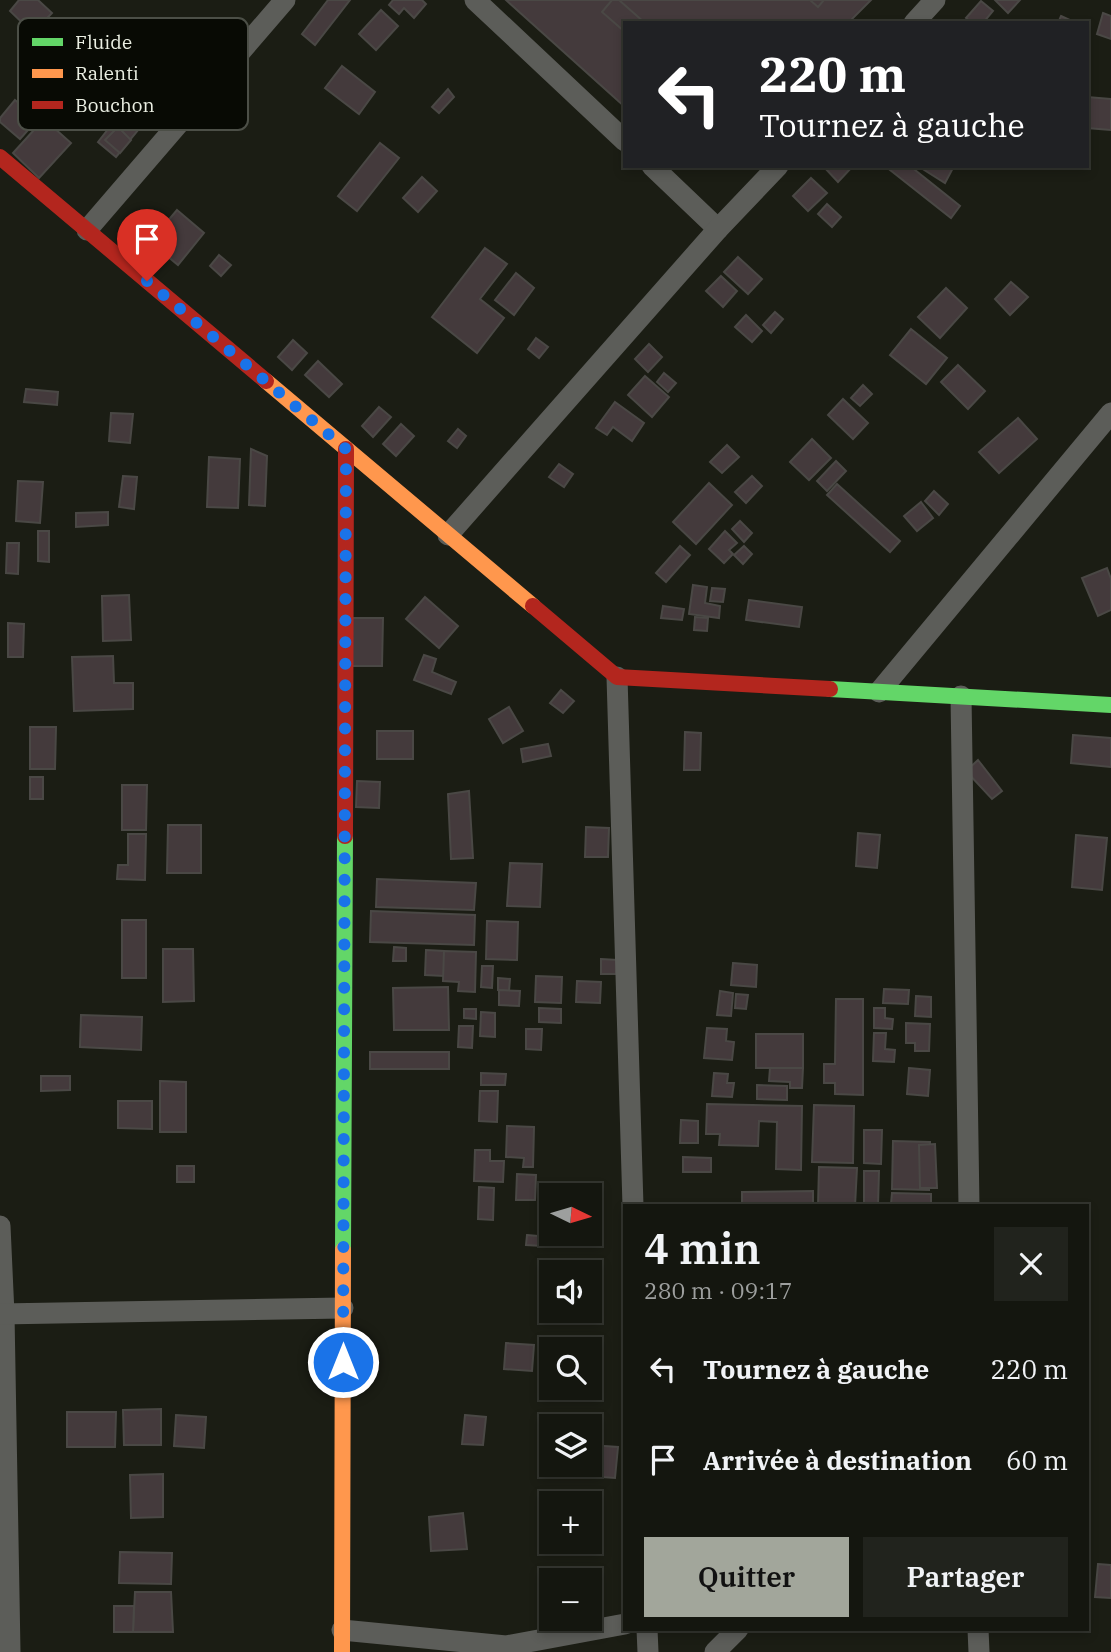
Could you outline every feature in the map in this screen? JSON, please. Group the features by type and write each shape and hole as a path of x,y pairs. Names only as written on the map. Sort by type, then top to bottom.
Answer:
{"street":[{"path":"248,43 285,0"},
{"path":"475,0 623,139"},
{"path":"916,21 935,0"},
{"path":"87,230 173,130"},
{"path":"0,157 617,677 1111,705"},
{"path":"654,168 718,229"},
{"path":"448,535 718,229 776,168"},
{"path":"879,692 1111,413"},
{"path":"342,1652 346,449"},
{"path":"617,677 633,1204"},
{"path":"961,696 969,1204"},
{"path":"0,1226 10,1652"},
{"path":"2,1314 343,1308"},
{"path":"342,1630 506,1646 623,1624"},
{"path":"647,1631 648,1652"},
{"path":"715,1652 736,1631"},
{"path":"978,1631 979,1652"}],"building":[{"path":"19,0 38,0 52,13 47,18 18,19 10,11"},
{"path":"328,0 350,0 315,45 302,34"},
{"path":"393,0 422,0 426,4 414,18 404,8 399,14 389,5"},
{"path":"506,0 871,0 850,21 623,21 623,105"},
{"path":"612,0 619,0 643,21 623,21 623,30 602,12"},
{"path":"810,0 824,0 818,7"},
{"path":"995,0 1020,0 1008,13"},
{"path":"981,1 993,11 985,21 970,21 966,18"},
{"path":"381,10 398,26 376,50 359,34"},
{"path":"1103,13 1111,16 1111,39 1097,34"},
{"path":"1061,16 1072,21 1059,21"},
{"path":"342,66 375,92 359,114 325,88"},
{"path":"448,89 454,97 439,113 432,107"},
{"path":"1089,97 1111,99 1111,130 1089,128"},
{"path":"15,100 18,102 18,130 28,130 20,139 0,122 0,118"},
{"path":"34,130 56,130 71,143 39,178 13,153"},
{"path":"107,130 138,130 116,157 98,142"},
{"path":"115,130 121,130 131,140 120,153 105,140"},
{"path":"380,143 399,158 357,211 338,196"},
{"path":"825,168 851,168 838,182"},
{"path":"888,168 912,168 960,206 951,218"},
{"path":"921,168 953,168 945,183"},
{"path":"422,177 437,191 418,212 403,198"},
{"path":"811,178 827,193 808,211 793,196"},
{"path":"827,204 841,217 832,227 818,214"},
{"path":"177,210 204,233 178,265 150,242"},
{"path":"485,248 507,264 480,299 504,318 477,353 432,317"},
{"path":"219,255 231,265 221,276 210,266"},
{"path":"738,257 762,279 748,294 724,272"},
{"path":"516,273 534,288 514,315 495,300"},
{"path":"721,276 737,291 723,307 706,291"},
{"path":"1011,282 1028,297 1010,315 995,299"},
{"path":"946,288 967,308 940,338 918,317"},
{"path":"775,312 783,319 771,333 763,325"},
{"path":"746,315 762,331 752,342 735,327"},
{"path":"911,329 947,358 926,384 890,355"},
{"path":"536,338 548,347 539,358 528,349"},
{"path":"293,340 307,353 292,370 278,357"},
{"path":"649,344 662,357 648,372 635,359"},
{"path":"318,361 342,384 329,397 305,375"},
{"path":"958,365 985,391 968,409 941,382"},
{"path":"664,373 676,383 668,392 657,382"},
{"path":"645,376 669,397 652,417 628,395"},
{"path":"863,385 872,394 860,406 851,398"},
{"path":"26,389 58,392 57,405 24,402"},
{"path":"843,399 868,423 853,439 828,415"},
{"path":"615,402 644,423 632,441 613,427 607,435 596,428"},
{"path":"379,407 391,417 373,437 362,426"},
{"path":"111,413 133,414 130,443 109,441"},
{"path":"1018,418 1037,439 999,473 979,452"},
{"path":"401,424 414,436 396,456 383,444"},
{"path":"458,429 466,436 457,448 448,441"},
{"path":"812,439 831,458 809,480 790,462"},
{"path":"727,445 739,457 722,473 710,462"},
{"path":"251,449 267,456 265,506 249,505"},
{"path":"209,457 240,459 238,508 207,507"},
{"path":"836,461 846,471 827,491 817,481"},
{"path":"559,464 573,474 564,487 549,477"},
{"path":"123,476 137,477 134,509 119,507"},
{"path":"752,476 762,486 746,503 735,492"},
{"path":"18,481 43,482 40,523 16,521"},
{"path":"709,483 732,505 696,544 673,522"},
{"path":"837,484 900,541 890,552 827,495"},
{"path":"934,491 948,504 939,515 925,501"},
{"path":"921,502 933,518 917,531 904,516"},
{"path":"108,512 108,525 76,527 76,513"},
{"path":"740,521 752,533 744,542 732,529"},
{"path":"38,531 49,531 49,562 38,561"},
{"path":"725,531 737,543 729,550 733,554 724,563 709,549"},
{"path":"7,543 19,543 18,574 6,573"},
{"path":"680,546 690,555 666,582 656,573"},
{"path":"744,546 752,554 743,564 734,555"},
{"path":"1107,568 1111,579 1111,610 1098,616 1082,578"},
{"path":"693,585 707,587 705,603 720,606 719,618 689,614"},
{"path":"712,588 725,589 723,602 710,601"},
{"path":"129,595 131,640 103,641 102,596"},
{"path":"425,597 458,626 439,648 406,619"},
{"path":"749,600 802,607 799,627 746,620"},
{"path":"663,606 684,609 682,620 661,618"},
{"path":"695,617 708,618 707,631 694,630"},
{"path":"351,618 383,618 382,666 350,666"},
{"path":"8,623 24,624 23,657 8,657"},
{"path":"424,655 436,659 432,672 456,682 451,694 414,680"},
{"path":"113,656 114,683 133,683 133,709 74,711 72,657"},
{"path":"561,690 574,701 563,713 550,703"},
{"path":"509,707 523,731 503,743 489,719"},
{"path":"30,727 56,727 55,769 30,769"},
{"path":"377,731 413,731 413,759 377,759"},
{"path":"685,732 701,733 700,770 684,770"},
{"path":"1073,735 1111,738 1111,767 1071,763"},
{"path":"548,744 551,756 523,762 521,749"},
{"path":"978,760 1002,791 992,799 966,771"},
{"path":"30,777 43,777 43,799 30,799"},
{"path":"357,781 380,782 379,808 356,807"},
{"path":"122,785 147,785 146,830 122,830"},
{"path":"469,791 473,858 451,859 448,794"},
{"path":"168,825 201,825 201,873 167,873"},
{"path":"586,827 609,828 608,857 585,857"},
{"path":"858,833 880,835 877,868 856,866"},
{"path":"128,834 146,834 145,880 117,879 118,865 128,865"},
{"path":"1076,835 1107,838 1102,890 1072,887"},
{"path":"510,863 542,864 540,907 507,906"},
{"path":"377,879 476,883 474,910 376,907"},
{"path":"371,911 475,915 474,945 370,942"},
{"path":"122,920 146,920 146,978 122,978"},
{"path":"487,921 518,922 517,960 486,959"},
{"path":"394,947 406,948 406,961 393,961"},
{"path":"163,949 193,949 194,1001 163,1002"},
{"path":"426,950 444,951 444,976 425,975"},
{"path":"444,951 476,952 475,992 458,991 459,982 443,981"},
{"path":"601,959 617,960 616,974 601,974"},
{"path":"733,963 757,965 756,987 731,985"},
{"path":"482,966 493,966 492,988 481,987"},
{"path":"536,976 562,977 561,1003 535,1002"},
{"path":"498,978 510,979 509,991 498,990"},
{"path":"577,981 601,982 600,1003 576,1002"},
{"path":"448,987 449,1030 394,1030 393,988"},
{"path":"884,989 909,990 908,1004 883,1003"},
{"path":"499,990 520,991 519,1006 499,1005"},
{"path":"720,991 733,993 731,1016 717,1015"},
{"path":"736,994 748,995 746,1009 735,1008"},
{"path":"916,996 931,997 931,1017 915,1016"},
{"path":"836,999 863,999 863,1095 835,1094 835,1083 824,1083 824,1064 835,1064"},
{"path":"539,1008 561,1009 561,1023 539,1022"},
{"path":"874,1008 885,1008 885,1018 893,1019 892,1029 874,1028"},
{"path":"464,1009 476,1009 476,1019 464,1018"},
{"path":"481,1012 495,1013 495,1037 480,1036"},
{"path":"81,1015 142,1017 141,1050 80,1047"},
{"path":"906,1023 930,1024 929,1051 915,1051 915,1043 906,1043"},
{"path":"459,1026 473,1026 472,1048 458,1047"},
{"path":"707,1028 727,1029 726,1041 734,1042 732,1060 704,1058"},
{"path":"526,1029 542,1029 541,1050 526,1049"},
{"path":"874,1033 886,1033 885,1049 895,1050 894,1062 873,1061"},
{"path":"756,1034 803,1034 803,1068 756,1068"},
{"path":"370,1052 449,1052 449,1069 370,1069"},
{"path":"770,1068 803,1068 802,1088 790,1088 790,1082 769,1081"},
{"path":"909,1068 930,1070 928,1096 907,1094"},
{"path":"481,1073 506,1074 505,1085 481,1085"},
{"path":"714,1073 728,1074 727,1083 734,1083 732,1097 712,1096"},
{"path":"41,1076 70,1076 70,1090 41,1091"},
{"path":"160,1081 186,1082 186,1132 160,1132"},
{"path":"757,1085 787,1086 787,1100 757,1099"},
{"path":"480,1091 498,1091 497,1122 479,1121"},
{"path":"118,1101 152,1101 152,1129 118,1128"},
{"path":"707,1104 802,1106 801,1170 776,1169 777,1122 759,1121 758,1146 719,1145 720,1134 706,1134"},
{"path":"814,1105 854,1106 853,1163 812,1162"},
{"path":"681,1120 698,1121 698,1143 680,1143"},
{"path":"507,1126 534,1127 533,1167 523,1167 524,1158 506,1157"},
{"path":"864,1130 882,1130 881,1164 864,1163"},
{"path":"893,1141 930,1142 929,1190 892,1189"},
{"path":"935,1144 937,1188 920,1188 919,1145"},
{"path":"475,1150 490,1150 490,1161 504,1161 503,1182 474,1181"},
{"path":"683,1157 711,1158 711,1172 683,1172"},
{"path":"177,1166 194,1166 194,1182 177,1182"},
{"path":"819,1167 857,1168 855,1204 818,1204"},
{"path":"864,1171 879,1171 878,1204 864,1204"},
{"path":"517,1174 536,1175 535,1200 516,1200"},
{"path":"479,1187 494,1188 493,1220 478,1219"},
{"path":"813,1191 813,1204 742,1204 742,1192"},
{"path":"892,1193 931,1194 931,1204 891,1204"},
{"path":"527,1235 539,1236 539,1246 526,1245"},
{"path":"506,1343 534,1345 532,1371 504,1369"},
{"path":"161,1409 161,1445 124,1445 123,1410"},
{"path":"67,1412 116,1412 115,1447 67,1447"},
{"path":"176,1415 206,1417 204,1448 174,1446"},
{"path":"465,1415 486,1417 483,1445 462,1444"},
{"path":"602,1446 618,1447 615,1478 601,1477"},
{"path":"163,1474 163,1517 131,1518 130,1475"},
{"path":"463,1513 467,1549 431,1551 429,1517"},
{"path":"120,1552 172,1553 171,1584 119,1583"},
{"path":"1098,1564 1111,1565 1111,1598 1095,1597"},
{"path":"135,1592 171,1592 173,1632 133,1632"},
{"path":"114,1606 134,1606 133,1632 114,1632"}],"traffic: fast":[{"path":"830,689 1111,705"},
{"path":"343,1250 345,836"}],"traffic: slow":[{"path":"266,381 533,606"},
{"path":"342,1652 343,1250"}],"traffic: jam":[{"path":"0,157 266,381"},
{"path":"345,836 346,449"},
{"path":"533,606 617,677 830,689"}],"route":[{"path":"147,281 346,449 343,1362"}]}
